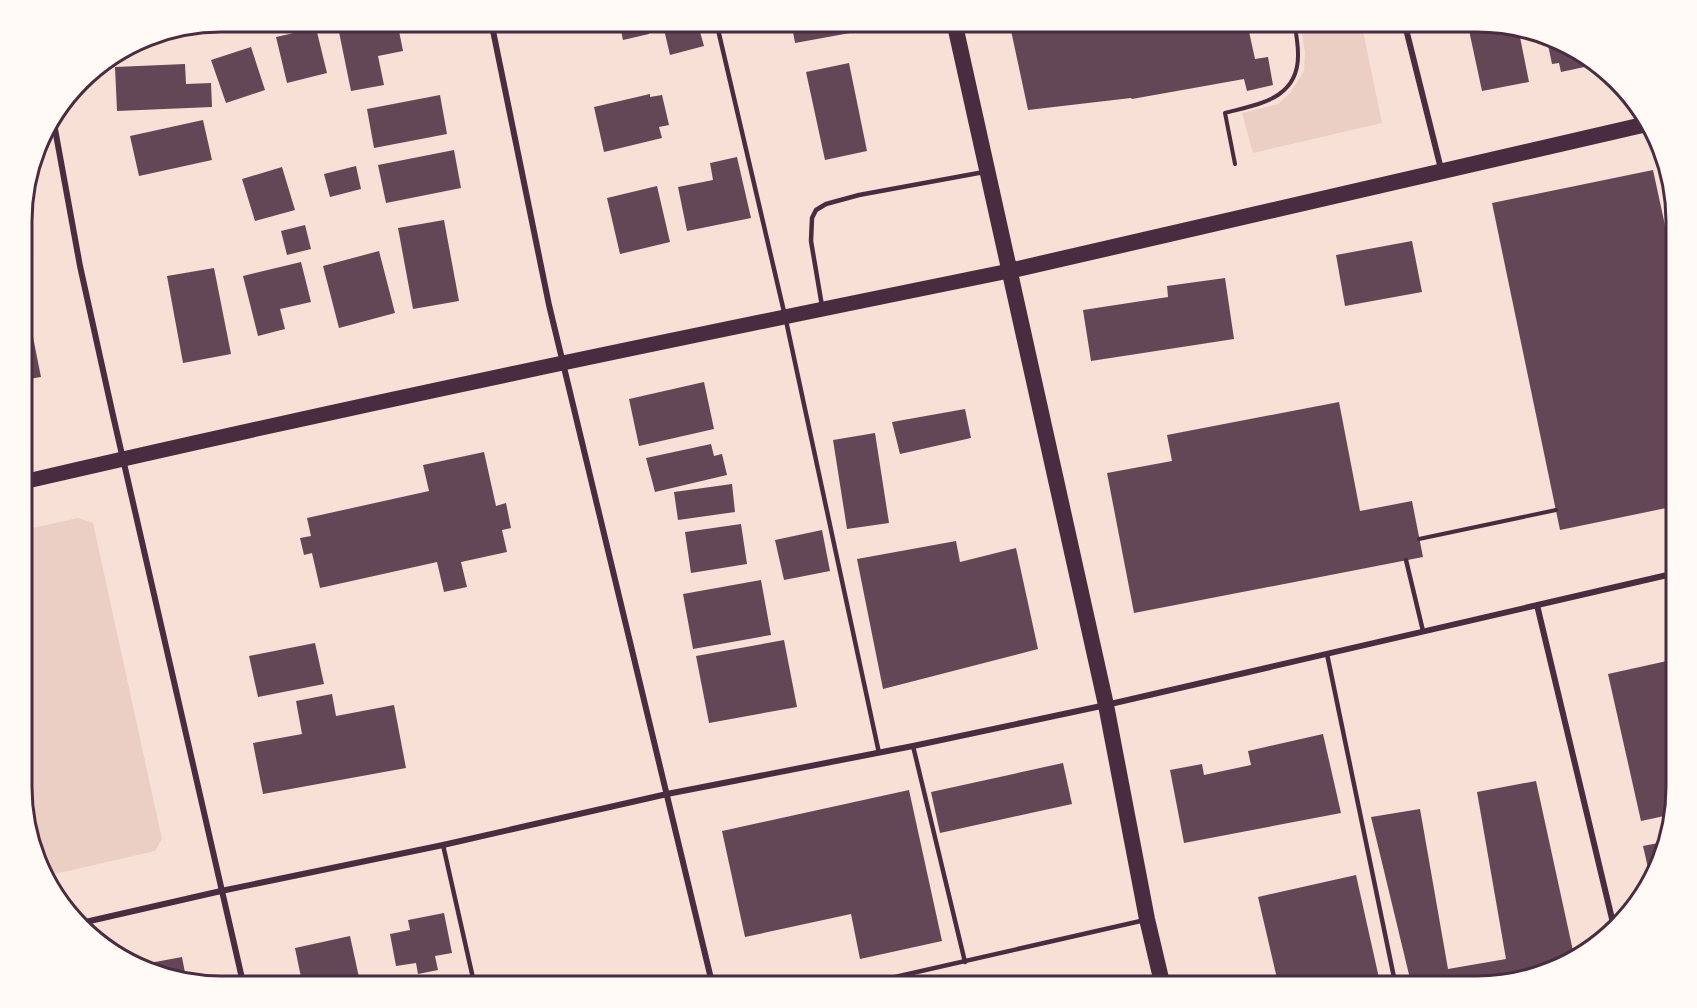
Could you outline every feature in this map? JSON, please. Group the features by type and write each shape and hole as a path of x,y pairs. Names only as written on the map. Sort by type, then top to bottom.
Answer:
{"highway":[{"path":"956,32 1106,705 1147,920 1160,976"},
{"path":"1009,271 1640,126"}],"main road":[{"path":"32,480 563,363 1009,271"}],"street":[{"path":"494,32 549,305 710,976"},
{"path":"1407,32 1442,172"},
{"path":"54,131 80,266 241,976"},
{"path":"88,922 667,794 879,753 1106,705 1665,576"},
{"path":"1537,605 1612,919"}],"lane":[{"path":"719,32 785,316 879,753"},
{"path":"823,309 811,241 812,218 816,210 826,204 860,195 987,171"},
{"path":"1406,560 1423,631"},
{"path":"1327,654 1394,976"},
{"path":"913,746 965,962"},
{"path":"442,845 472,976"},
{"path":"901,976 1147,920"}],"path":[{"path":"1235,164 1225,113 1269,102 1290,84 1297,67 1295,32"},
{"path":"1419,539 1556,510"}],"shaded area":[{"path":"1302,32 1363,32 1382,123 1253,153 1242,113 1278,104 1290,93 1304,71 1305,52"},
{"path":"78,518 93,523 162,839 155,851 53,874 38,836 33,812 32,528"}],"building":[{"path":"298,32 317,32 327,73 287,83 276,37"},
{"path":"339,32 399,32 403,51 378,56 384,85 351,91"},
{"path":"621,32 649,32 649,34 623,40"},
{"path":"665,32 700,32 704,46 670,55"},
{"path":"793,32 856,32 795,43"},
{"path":"1011,32 1249,32 1255,59 1268,57 1273,85 1247,91 1244,79 1132,99 1028,110"},
{"path":"1469,32 1501,33 1520,37 1529,82 1482,91"},
{"path":"1548,46 1586,67 1561,72 1559,63 1552,64"},
{"path":"251,47 265,90 226,103 211,60"},
{"path":"849,63 867,151 825,160 806,72"},
{"path":"185,64 186,84 211,83 212,107 117,111 115,67"},
{"path":"650,94 650,97 662,95 669,125 659,127 662,138 604,152 594,107"},
{"path":"440,95 447,134 374,148 367,109"},
{"path":"203,120 212,160 139,176 130,136"},
{"path":"454,150 461,188 386,203 378,165"},
{"path":"737,157 751,218 687,231 678,187 713,180 710,163"},
{"path":"356,166 361,189 330,197 324,174"},
{"path":"282,167 295,210 255,221 242,179"},
{"path":"1653,170 1665,225 1665,508 1560,530 1492,203"},
{"path":"657,186 670,242 620,254 607,198"},
{"path":"444,220 459,301 413,309 398,228"},
{"path":"305,225 311,249 287,255 281,231"},
{"path":"1412,241 1422,292 1345,306 1336,255"},
{"path":"379,251 395,313 339,328 323,266"},
{"path":"301,262 311,302 280,309 285,329 258,336 243,276"},
{"path":"214,268 231,354 183,363 167,276"},
{"path":"1225,278 1234,339 1091,361 1083,310 1168,297 1167,286"},
{"path":"32,332 41,377 32,378"},
{"path":"704,382 714,429 639,446 629,399"},
{"path":"1339,402 1360,511 1412,501 1423,557 1134,613 1107,473 1172,461 1167,435"},
{"path":"965,409 971,438 900,454 892,422"},
{"path":"875,433 889,523 847,529 833,440"},
{"path":"711,444 714,456 722,454 727,475 655,492 646,458"},
{"path":"484,452 496,506 506,503 511,528 502,530 507,552 461,562 467,587 444,592 437,562 320,588 312,553 304,555 300,538 311,536 307,518 429,491 423,465"},
{"path":"732,484 735,512 678,520 674,492"},
{"path":"741,524 747,564 691,573 685,532"},
{"path":"822,530 830,571 784,580 775,540"},
{"path":"956,541 960,562 1016,548 1038,649 883,689 857,559"},
{"path":"761,580 771,635 693,649 683,594"},
{"path":"784,640 797,707 709,723 696,656"},
{"path":"315,643 324,684 258,697 249,656"},
{"path":"1665,661 1665,800 1663,816 1641,821 1608,674"},
{"path":"332,694 336,716 394,705 406,768 263,794 253,743 302,734 296,701"},
{"path":"1323,734 1341,813 1184,843 1170,770 1202,764 1204,775 1251,765 1248,751"},
{"path":"1063,763 1072,804 940,833 931,792"},
{"path":"1536,781 1573,950 1537,966 1513,973 1489,976 1409,976 1371,817 1420,809 1448,969 1506,959 1477,792"},
{"path":"909,790 942,941 860,959 851,914 745,937 722,831"},
{"path":"1656,843 1648,867 1643,846"},
{"path":"1356,875 1379,976 1276,976 1258,897"},
{"path":"444,913 452,953 435,956 438,970 418,974 416,963 396,966 390,934 410,930 408,920"},
{"path":"350,936 359,976 301,976 295,948"},
{"path":"182,957 185,973 172,970 151,963"}]}
